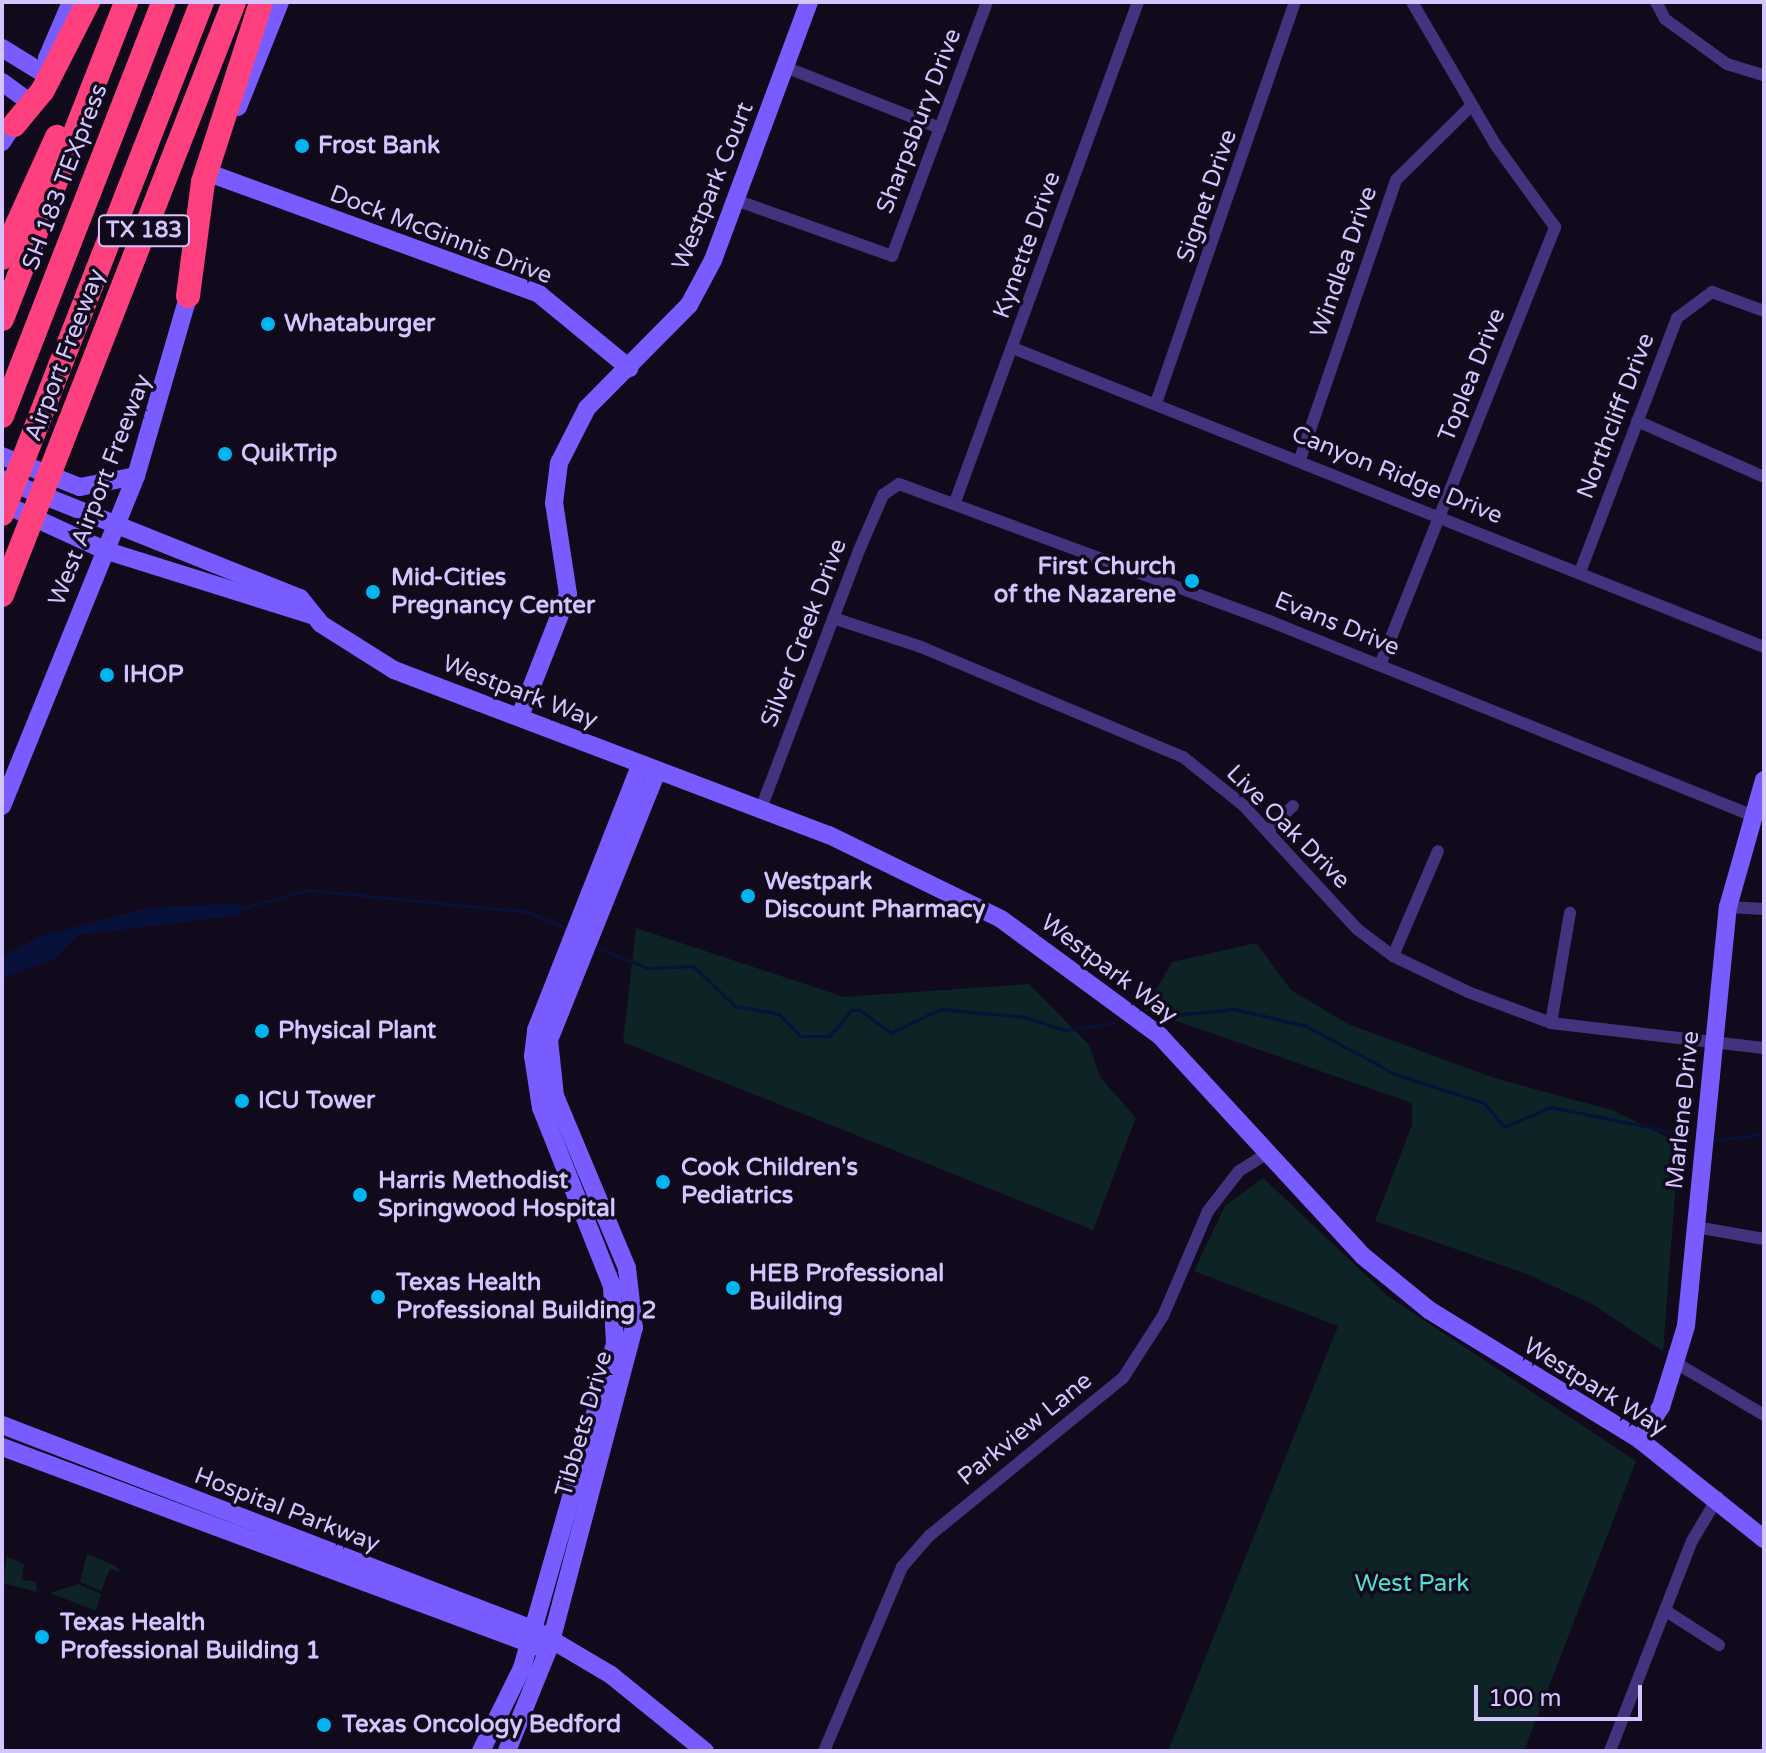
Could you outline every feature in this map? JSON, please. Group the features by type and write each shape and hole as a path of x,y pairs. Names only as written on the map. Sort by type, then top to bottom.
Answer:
{"highway":[{"path":"8,134 43,90 88,2"},
{"path":"2,319 126,2"},
{"name":"SH 183 TEXpress","path":"2,416 163,2"},
{"path":"2,514 202,2"},
{"name":"Airport Freeway","path":"2,595 234,2"},
{"path":"188,296 203,182 261,2"},
{"path":"2,258 69,109 105,62"}],"street":[{"path":"8,134 41,72 71,2"},
{"name":"West Airport Freeway","path":"2,806 136,476 188,296 217,176 280,2"},
{"name":"Westpark Court","path":"520,716 568,594 554,503 559,463 587,408 689,305 736,200 809,2"},
{"name":"Sharpsbury Drive","path":"736,200 892,256 987,2"},
{"name":"Kynette Drive","path":"955,502 1138,2"},
{"name":"Signet Drive","path":"1156,403 1295,2"},
{"path":"1412,2 1471,106"},
{"path":"1656,2 1665,19 1727,64 1764,75"},
{"path":"2,48 41,72"},
{"path":"785,67 940,128"},
{"path":"2,82 27,100"},
{"name":"Toplea Drive","path":"1380,665 1555,227 1471,106"},
{"name":"Windlea Drive","path":"1300,459 1396,180 1471,106"},
{"name":"Dock McGinnis Drive","path":"217,176 539,294 629,368"},
{"name":"Northcliff Drive","path":"1580,572 1677,318 1712,292 1764,311"},
{"name":"Canyon Ridge Drive","path":"1013,348 1300,459 1764,647"},
{"path":"1637,421 1764,477"},
{"path":"2,456 80,487 136,476"},
{"name":"Westpark Way","path":"2,479 300,598 312,615"},
{"name":"Evans Drive","path":"903,484 1380,665 1751,815"},
{"name":"Silver Creek Drive","path":"760,811 883,495 903,484"},
{"name":"Westpark Way","path":"2,503 64,527 104,550 312,615 394,670 520,716 931,880 1001,919 1160,1036 1363,1256 1429,1310 1640,1440 1718,1496 1764,1539"},
{"name":"Live Oak Drive","path":"833,618 921,647 1183,757 1267,831 1357,929 1393,956 1551,1023 1764,1048"},
{"name":"Tibbets Drive","path":"625,1325 533,1056 649,767"},
{"name":"Marlene Drive","path":"1640,1440 1676,1363 1696,1227 1728,907 1751,815 1764,780"},
{"path":"1267,831 1293,806"},
{"path":"1393,956 1438,851"},
{"path":"1728,907 1764,909"},
{"path":"1551,1023 1570,913"},
{"name":"Tibbets Drive","path":"507,1751 550,1645 587,1474 625,1325 621,1254 556,1122"},
{"name":"Parkview Lane","path":"824,1751 902,1567 929,1536 1123,1378 1163,1316 1208,1211 1239,1171 1270,1152"},
{"path":"1696,1227 1764,1239"},
{"path":"603,1262 621,1254"},
{"path":"1676,1363 1764,1415"},
{"name":"Hospital Parkway","path":"2,1425 529,1648 550,1645"},
{"name":"Hospital Parkway","path":"2,1447 337,1565 535,1630 550,1645 611,1675 705,1751"},
{"name":"Tibbets Drive","path":"481,1751 529,1648 587,1474"},
{"path":"1610,1751 1666,1611 1718,1496"},
{"path":"1666,1611 1719,1645"}],"green space":[{"path":"636,928 844,997 1029,984 1089,1045 1100,1077 1136,1118 1093,1230 623,1042"},
{"path":"1256,943 1291,990 1348,1024 1494,1078 1612,1110 1679,1143 1663,1351 1594,1305 1527,1274 1375,1221 1412,1125 1412,1103 1145,1010 1172,962"},
{"name":"West Park","path":"1263,1178 1389,1297 1636,1461 1524,1751 1168,1751 1338,1326 1194,1271 1225,1206"},
{"path":"87,1554 116,1566 122,1573 110,1569 101,1591 80,1582"},
{"path":"7,1557 24,1564 22,1580 36,1582 37,1592 2,1583"},
{"path":"78,1584 101,1594 96,1611 50,1593"}],"shaded area":[{"path":"240,903 242,915 78,935 54,959 2,979 2,956 41,936 147,908"}],"waterway":[{"path":"239,909 308,890 528,912 562,926"},
{"path":"598,948 648,968 693,966 735,1006 779,1014 800,1036 830,1036 851,1010 860,1010 890,1033 941,1009 1025,1017 1064,1030 1114,1023"},
{"path":"1166,1016 1234,1009 1306,1026 1395,1074 1484,1103 1504,1127 1551,1107 1692,1136"},
{"path":"1715,1140 1764,1134"}],"place":[{"name":"Frost Bank","path":"302,146"},
{"name":"Whataburger","path":"268,324"},
{"name":"QuikTrip","path":"225,454"},
{"name":"First Church of the Nazarene","path":"1192,581"},
{"name":"Mid-Cities Pregnancy Center","path":"373,592"},
{"name":"IHOP","path":"107,675"},
{"name":"Westpark Discount Pharmacy","path":"748,896"},
{"name":"Physical Plant","path":"262,1031"},
{"name":"ICU Tower","path":"242,1101"},
{"name":"Cook Children's Pediatrics","path":"663,1182"},
{"name":"Harris Methodist Springwood Hospital","path":"360,1195"},
{"name":"HEB Professional Building","path":"733,1288"},
{"name":"Texas Health Professional Building 2","path":"378,1297"},
{"name":"Texas Health Professional Building 1","path":"42,1637"},
{"name":"Texas Oncology Bedford","path":"324,1725"}]}
